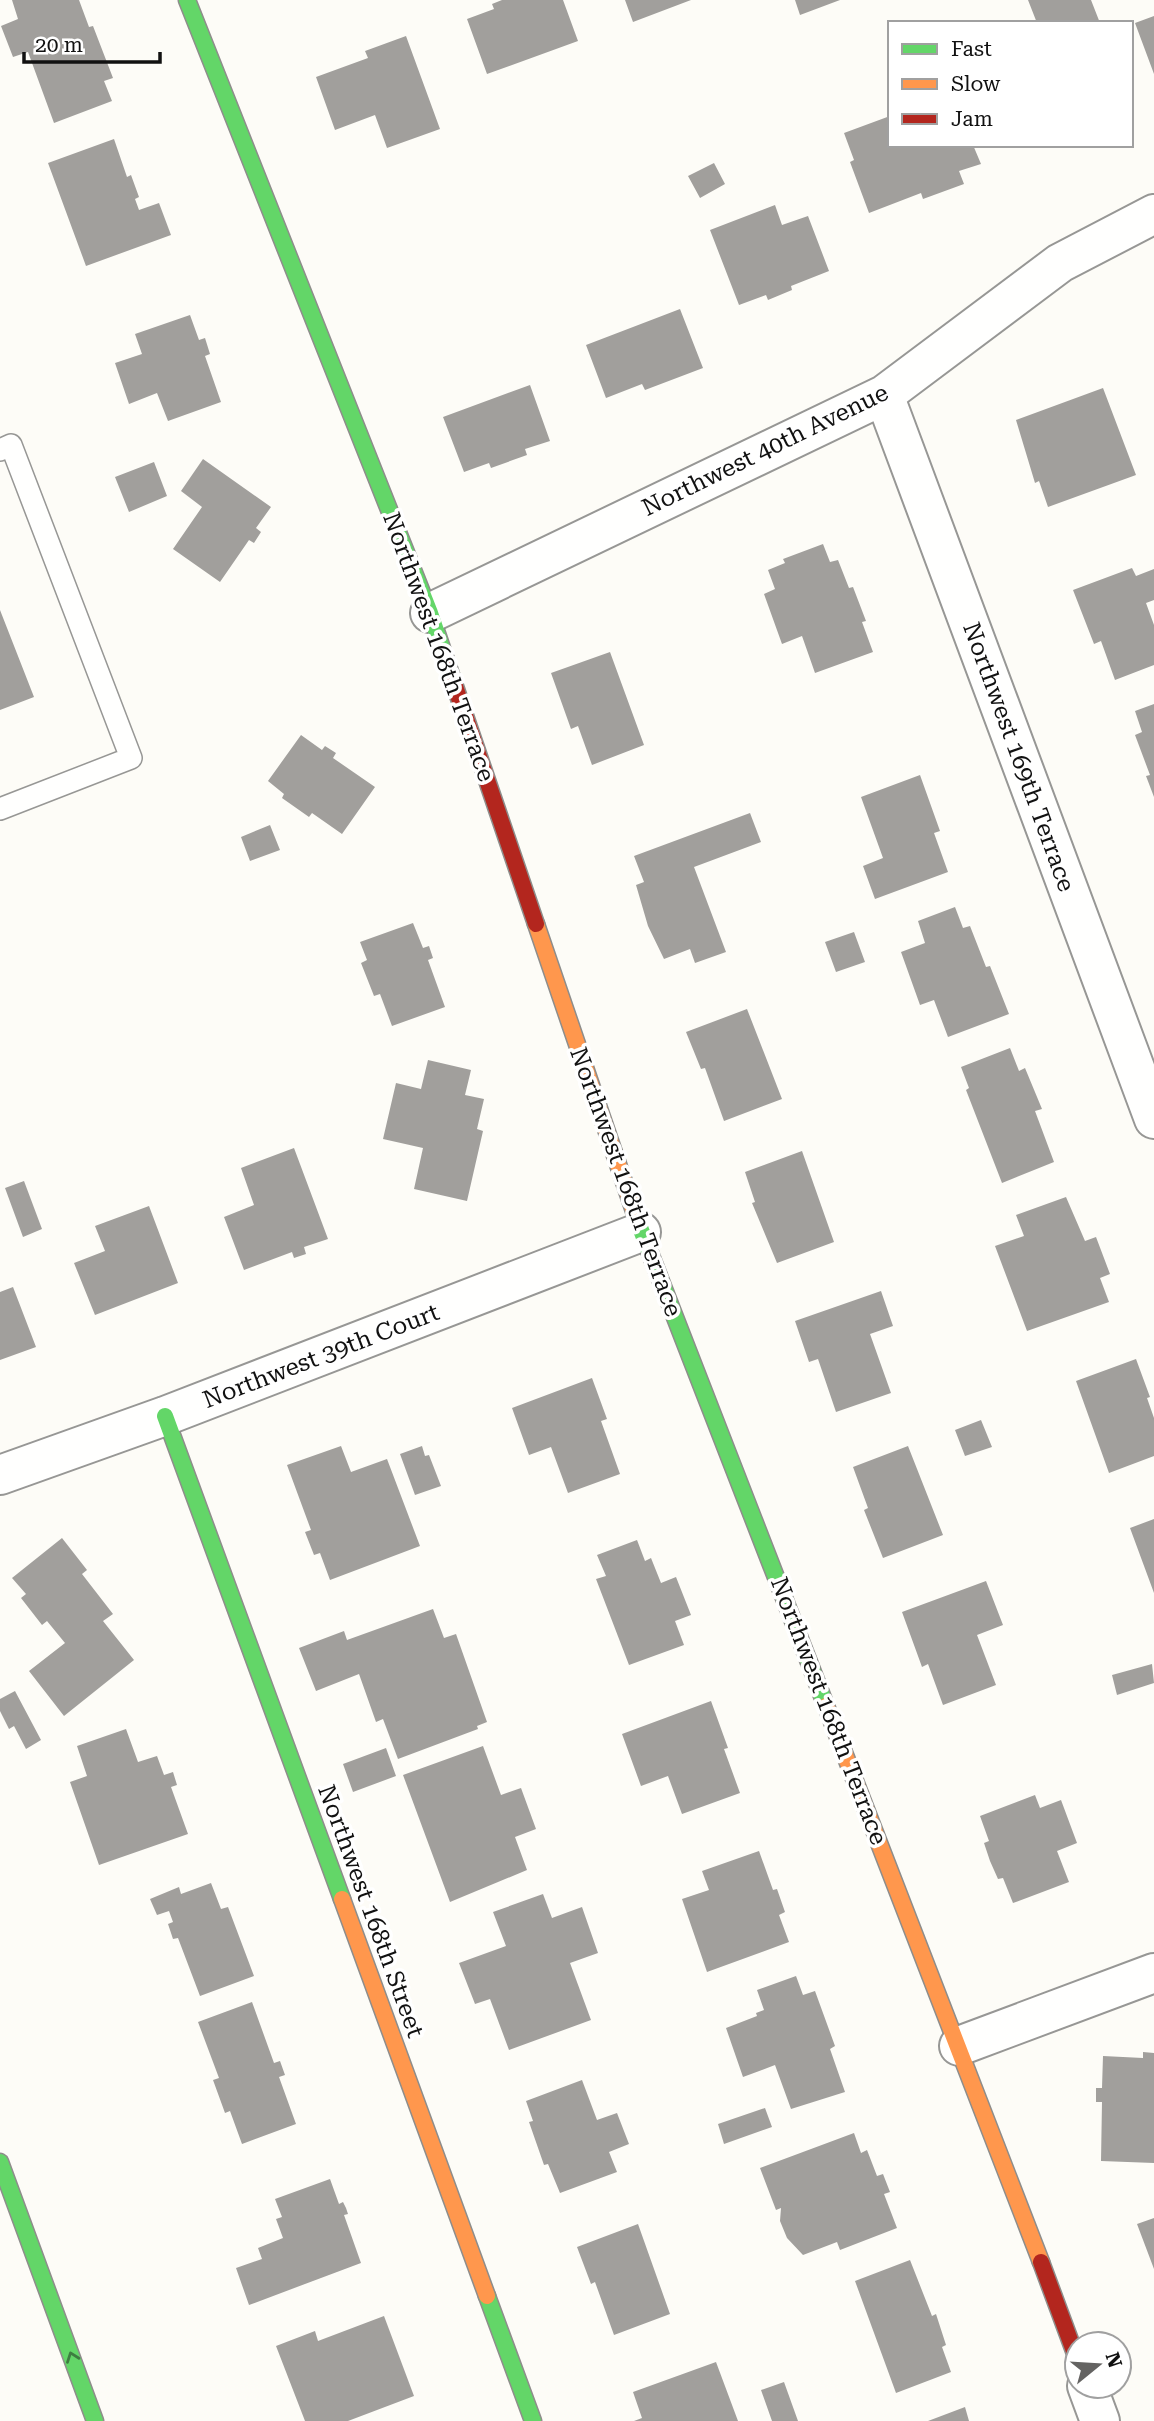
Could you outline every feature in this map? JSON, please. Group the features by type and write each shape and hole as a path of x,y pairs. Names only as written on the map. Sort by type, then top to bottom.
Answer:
{"street":[{"name":"Northwest 168th Terrace","path":"196,3 430,613 641,1232 959,2046 1066,2330"},
{"name":"Northwest 40th Avenue","path":"430,613 884,395 1060,263 1154,214"},
{"name":"Northwest 169th Terrace","path":"884,395 1154,1119"},
{"name":"Northwest 39th Court","path":"0,1475 166,1416 641,1232"},
{"name":"Northwest 168th Street","path":"166,1416 533,2421"},
{"path":"959,2046 1154,1973"},
{"path":"0,2162 95,2421"},
{"path":"1092,2400 1100,2421"}],"lane":[{"path":"0,450 11,445 131,758 0,809"}],"building":[{"path":"12,0 79,0 89,27 93,26 113,78 104,81 112,101 54,123 28,52 13,57 1,26 18,19"},
{"path":"502,0 563,0 578,41 487,74 467,19 494,9 492,4"},
{"path":"625,0 691,0 633,22"},
{"path":"795,0 840,0 800,15"},
{"path":"1028,0 1091,0 1099,21 1036,21"},
{"path":"1154,16 1154,74 1135,23"},
{"path":"406,36 440,129 387,148 375,115 335,130 316,77 368,58 365,51"},
{"path":"888,117 888,147 974,147 981,164 959,171 964,184 923,199 921,193 869,213 850,162 854,160 844,133"},
{"path":"114,139 127,177 131,175 139,197 135,199 139,210 159,203 171,235 86,266 48,163"},
{"path":"714,163 725,184 700,198 688,176"},
{"path":"775,205 782,225 808,216 829,271 791,286 792,290 768,300 766,295 739,305 710,230"},
{"path":"680,309 703,368 645,390 642,384 606,398 586,345"},
{"path":"190,315 199,340 205,338 210,354 205,356 221,402 168,421 157,393 129,404 115,363 142,354 135,334"},
{"path":"530,385 550,441 525,449 527,455 491,468 489,463 464,472 443,417"},
{"path":"1103,388 1136,475 1048,507 1039,481 1035,483 1016,420"},
{"path":"203,459 271,507 256,528 261,532 254,543 249,540 220,582 173,549 202,507 181,491"},
{"path":"154,462 167,496 129,512 115,477"},
{"path":"823,544 830,562 838,560 849,588 853,587 866,621 862,622 873,652 815,673 802,636 782,644 764,594 775,589 768,570 785,563 783,559"},
{"path":"1132,568 1136,576 1154,569 1154,600 1146,603 1154,625 1154,665 1115,680 1101,641 1094,644 1073,590"},
{"path":"0,610 34,697 0,710"},
{"path":"610,652 644,745 592,765 578,726 571,729 551,673"},
{"path":"1154,704 1154,797 1146,776 1150,775 1135,735 1142,732 1135,711"},
{"path":"301,735 322,750 325,746 336,753 333,758 375,787 342,834 312,813 309,817 282,798 284,794 268,781"},
{"path":"920,775 940,831 934,833 948,872 875,899 863,866 883,858 861,797"},
{"path":"750,813 761,842 694,867 726,952 695,963 690,949 664,959 648,926 636,885 644,882 634,856"},
{"path":"270,825 280,850 250,861 241,837"},
{"path":"955,907 963,928 970,926 1009,1014 948,1037 934,1000 920,1005 901,952 925,943 918,921"},
{"path":"413,923 423,948 429,946 433,958 428,960 445,1007 392,1026 380,994 374,996 361,963 367,960 360,942"},
{"path":"854,932 865,962 836,972 825,942"},
{"path":"747,1009 782,1099 724,1121 705,1068 701,1069 686,1032"},
{"path":"1010,1048 1019,1071 1025,1068 1042,1109 1035,1111 1054,1162 1002,1183 966,1090 969,1088 961,1067"},
{"path":"428,1060 471,1070 465,1095 484,1099 477,1129 483,1131 467,1201 414,1189 423,1148 383,1139 396,1083 421,1089"},
{"path":"294,1148 328,1239 304,1247 306,1254 294,1258 292,1252 244,1270 224,1217 254,1205 241,1168"},
{"path":"802,1151 834,1242 777,1263 752,1203 755,1202 745,1172"},
{"path":"24,1181 42,1229 23,1237 5,1188"},
{"path":"1066,1197 1085,1241 1096,1237 1110,1274 1100,1278 1109,1302 1027,1331 995,1246 1024,1236 1016,1215"},
{"path":"149,1206 178,1283 95,1315 74,1263 105,1251 95,1226"},
{"path":"13,1287 36,1347 0,1360 0,1292"},
{"path":"881,1291 893,1326 870,1334 891,1393 836,1412 818,1359 809,1362 795,1321"},
{"path":"1136,1359 1150,1397 1147,1398 1154,1418 1154,1456 1109,1473 1076,1381"},
{"path":"592,1378 607,1419 601,1421 620,1474 568,1493 551,1447 529,1455 512,1408"},
{"path":"981,1420 992,1447 965,1456 955,1430"},
{"path":"341,1446 351,1472 387,1459 420,1546 330,1580 320,1553 314,1555 305,1532 311,1530 287,1465"},
{"path":"422,1446 425,1456 429,1455 441,1486 415,1495 400,1454"},
{"path":"908,1446 943,1535 883,1558 864,1510 868,1508 853,1467"},
{"path":"1154,1519 1154,1593 1130,1528"},
{"path":"62,1538 87,1570 82,1574 113,1614 103,1621 134,1660 64,1716 29,1671 65,1643 47,1621 42,1625 21,1598 26,1594 12,1578"},
{"path":"637,1540 645,1561 651,1558 661,1583 676,1577 691,1615 675,1621 684,1645 629,1665 596,1579 606,1576 597,1555"},
{"path":"986,1581 1003,1625 977,1635 996,1685 943,1705 928,1664 922,1667 902,1612"},
{"path":"433,1609 444,1638 456,1634 487,1722 477,1726 478,1729 398,1759 383,1719 376,1722 359,1674 316,1691 299,1648 344,1631 347,1640"},
{"path":"1152,1664 1154,1683 1117,1695 1112,1675"},
{"path":"15,1691 41,1740 26,1749 14,1726 9,1729 0,1711 0,1699"},
{"path":"711,1701 740,1793 682,1814 668,1776 641,1786 622,1734"},
{"path":"126,1729 138,1762 157,1756 164,1775 173,1772 177,1785 171,1787 188,1834 99,1865 70,1782 87,1776 77,1746"},
{"path":"483,1746 501,1795 521,1788 536,1829 515,1837 527,1870 450,1902 403,1775"},
{"path":"386,1748 396,1776 353,1792 343,1764"},
{"path":"1035,1795 1040,1808 1061,1800 1077,1843 1057,1851 1069,1882 1013,1903 1003,1878 998,1879 990,1861 984,1843 989,1841 980,1816"},
{"path":"759,1851 773,1890 777,1889 785,1912 779,1915 789,1942 707,1972 682,1899 709,1890 702,1871"},
{"path":"211,1883 221,1909 228,1907 254,1976 200,1996 178,1938 173,1939 168,1924 173,1922 169,1911 157,1915 150,1899 179,1887 181,1894"},
{"path":"543,1894 552,1918 582,1907 598,1953 570,1963 591,2020 509,2050 490,1999 475,2004 459,1963 506,1946 493,1912"},
{"path":"796,1976 803,1995 815,1991 835,2046 830,2049 845,2092 791,2109 775,2065 743,2077 726,2028 757,2016 756,2013 764,2010 757,1990"},
{"path":"252,2002 274,2063 280,2061 285,2075 279,2077 296,2124 242,2144 230,2111 225,2113 213,2080 219,2078 198,2022"},
{"path":"1143,2052 1154,2053 1154,2163 1101,2161 1102,2102 1096,2102 1096,2088 1102,2088 1103,2056 1143,2058"},
{"path":"582,2080 597,2120 617,2113 629,2144 609,2152 617,2172 560,2193 548,2164 544,2165 529,2122 533,2121 526,2101"},
{"path":"765,2108 772,2127 724,2144 718,2124"},
{"path":"854,2133 861,2153 867,2150 877,2176 883,2174 890,2192 884,2194 897,2228 840,2250 837,2242 803,2255 787,2238 780,2221 781,2208 776,2210 760,2168"},
{"path":"330,2179 339,2204 343,2202 346,2208 348,2214 344,2215 361,2263 249,2305 236,2268 262,2259 258,2248 283,2238 276,2219 282,2217 275,2199"},
{"path":"1154,2218 1154,2269 1137,2224"},
{"path":"638,2224 670,2314 614,2335 595,2282 591,2284 577,2247"},
{"path":"910,2260 932,2316 936,2314 946,2345 942,2347 951,2372 896,2393 855,2281"},
{"path":"384,2316 414,2396 348,2421 305,2421 276,2346 315,2331 318,2341"},
{"path":"716,2362 738,2421 634,2421 642,2418 633,2392"},
{"path":"784,2382 798,2421 772,2421 761,2390"},
{"path":"965,2407 969,2421 928,2421"}],"traffic: fast":[{"path":"187,0 430,613 446,660"},
{"path":"636,1217 826,1706"},
{"path":"165,1416 342,1899"},
{"path":"0,2162 95,2421"},
{"path":"487,2296 533,2421"}],"traffic: slow":[{"path":"536,924 636,1217"},
{"path":"826,1706 1041,2262"},
{"path":"342,1899 487,2296"}],"traffic: jam":[{"path":"446,660 536,924"},
{"path":"1041,2262 1066,2330"}]}
